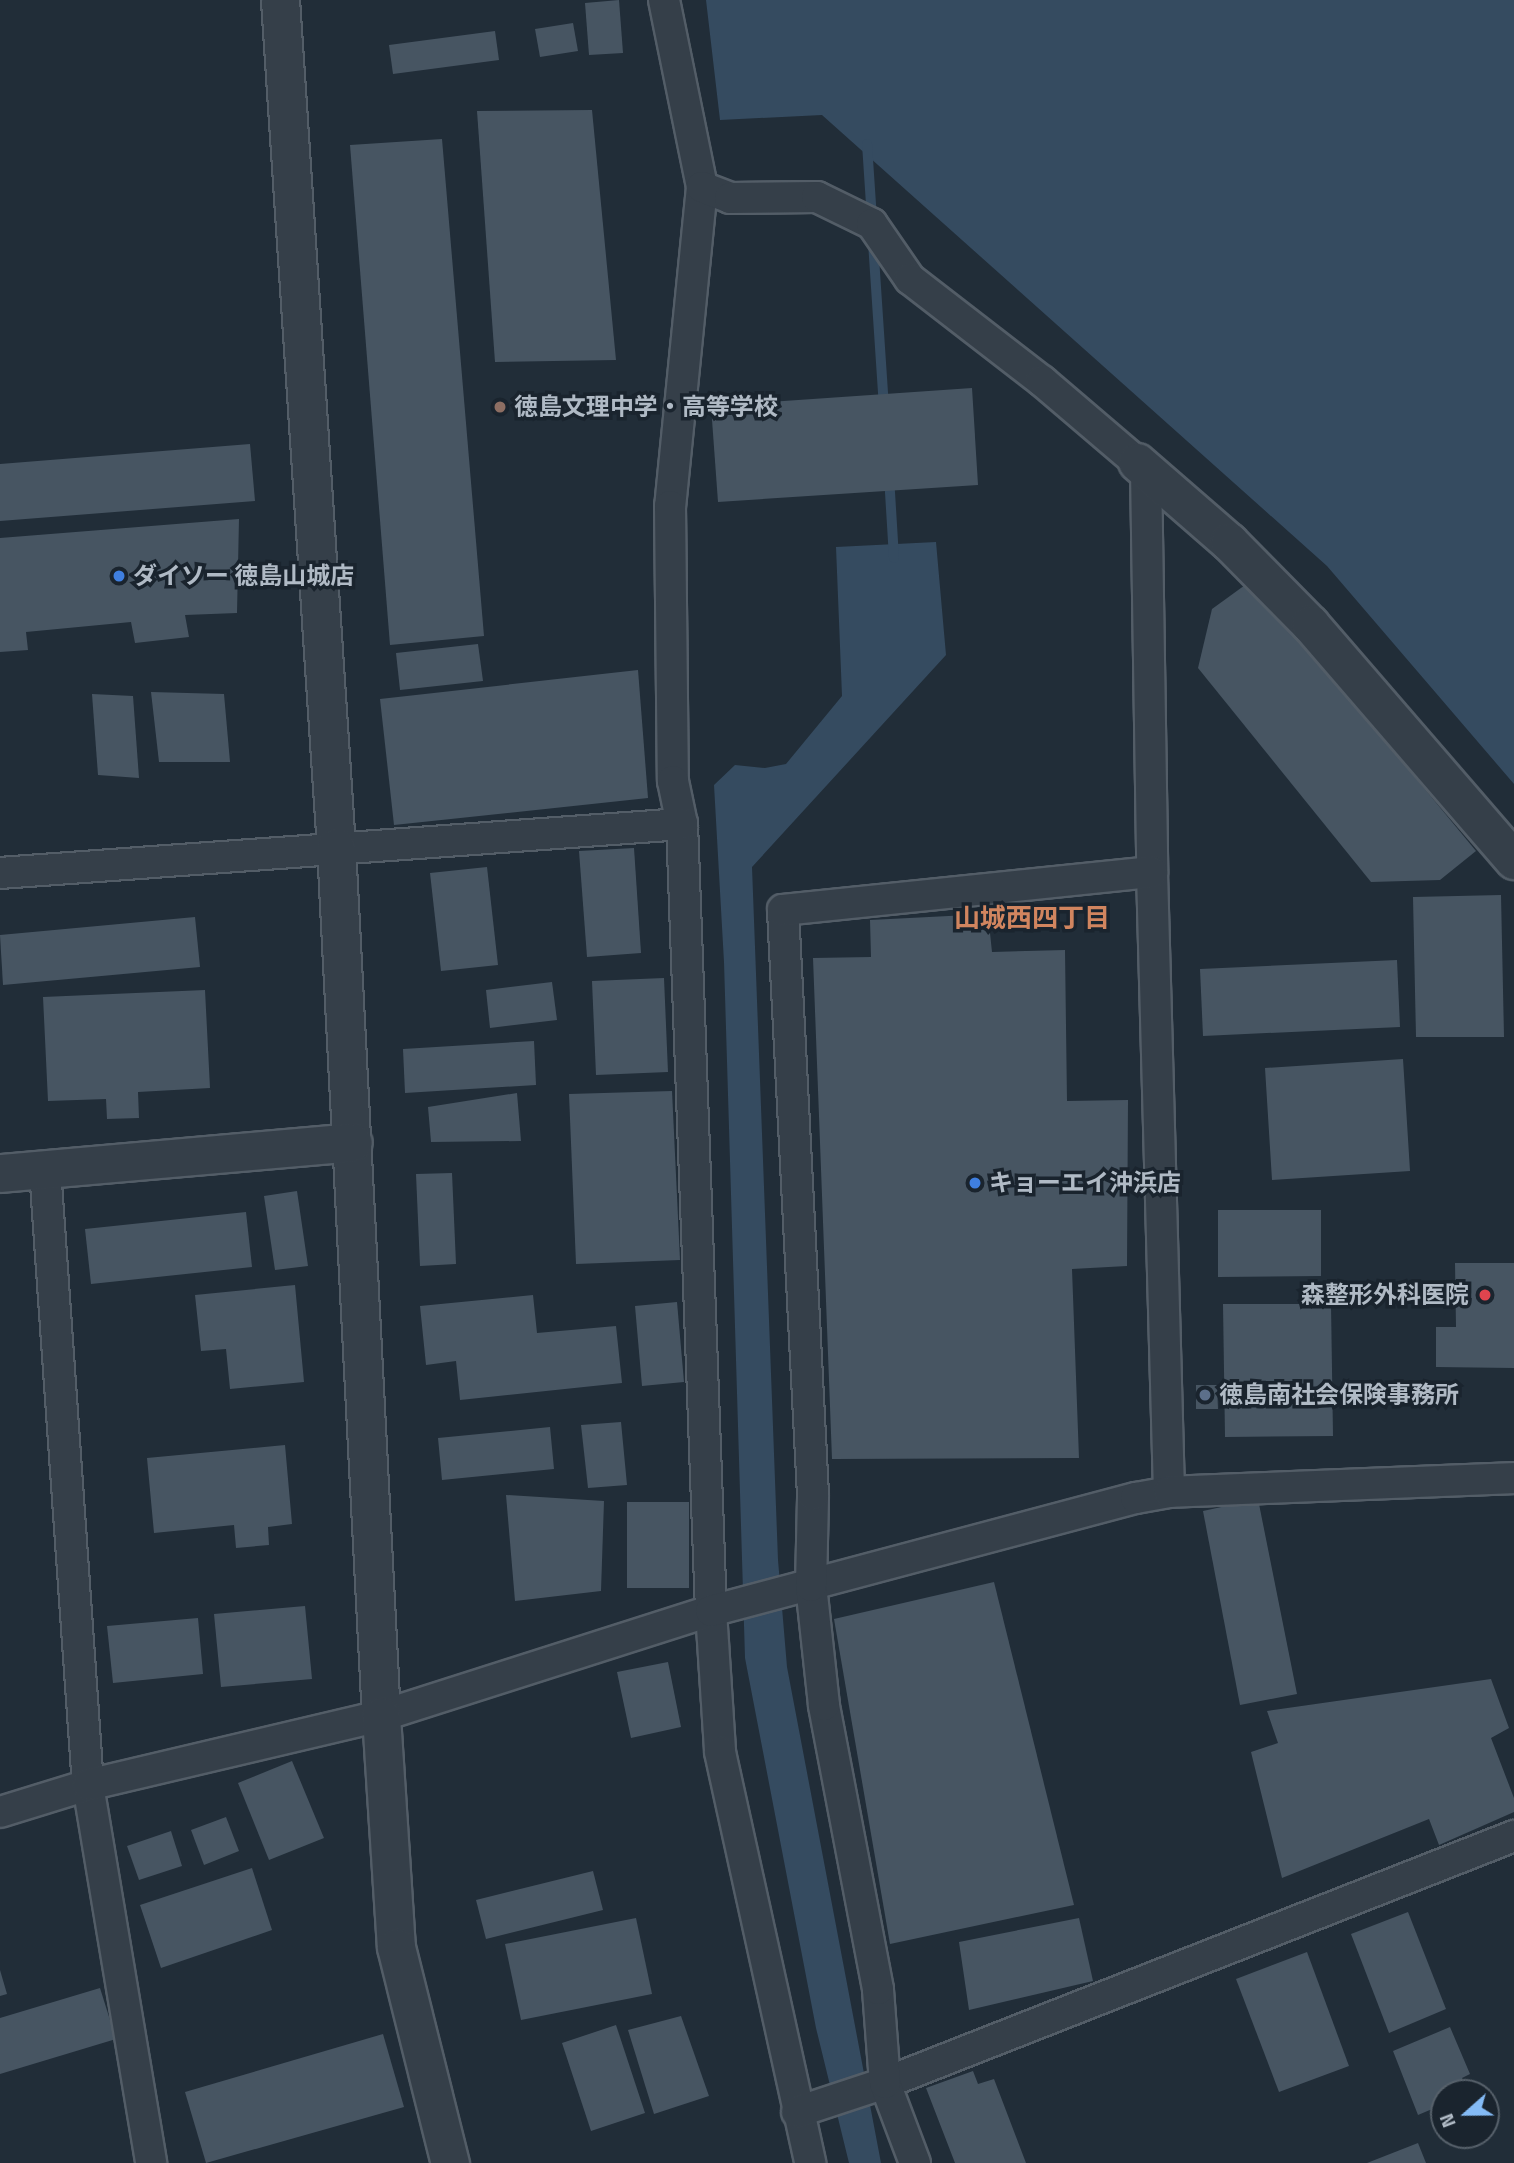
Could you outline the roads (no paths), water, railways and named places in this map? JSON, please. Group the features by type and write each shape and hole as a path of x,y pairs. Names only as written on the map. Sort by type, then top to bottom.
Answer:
{"street":[{"path":"280,0 336,847 381,1716 396,1947 450,2163"},
{"path":"664,0 702,187 670,506 673,781 682,824 711,1611 720,1752 810,2163"},
{"path":"702,187 730,198 817,197 872,224 910,279 1042,381 1229,542 1311,624 1514,860"},
{"path":"1142,466 1169,1492"},
{"path":"0,873 682,824"},
{"path":"915,2163 886,2083 878,1989 824,1705 811,1586 812,1481 783,911 1152,872"},
{"path":"0,1173 353,1142"},
{"path":"44,1169 88,1785 151,2163"},
{"path":"0,1812 88,1785 381,1716 711,1611 1169,1492 1514,1478"},
{"path":"797,2112 886,2083 1514,1836"}],"water":[{"path":"706,0 1514,0 1514,784 1327,566 822,115 720,120"},
{"path":"936,542 946,655 752,867 778,1560 787,1667 881,2163 849,2163 816,2028 745,1658 724,962 714,785 735,765 765,768 786,764 842,696 836,547"}],"waterway":[{"path":"867,144 872,219"},
{"path":"873,242 884,408"},
{"path":"889,476 894,558"}],"place":[{"name":"徳島文理中学・高等学校","path":"500,407"},
{"name":"ダイソー 徳島山城店","path":"119,576"},
{"name":"キョーエイ沖浜店","path":"975,1183"},
{"name":"森整形外科医院","path":"1485,1295"},
{"name":"徳島南社会保険事務所","path":"1205,1395"}],"district":[{"name":"山城西四丁目","path":"1032,918"}]}
